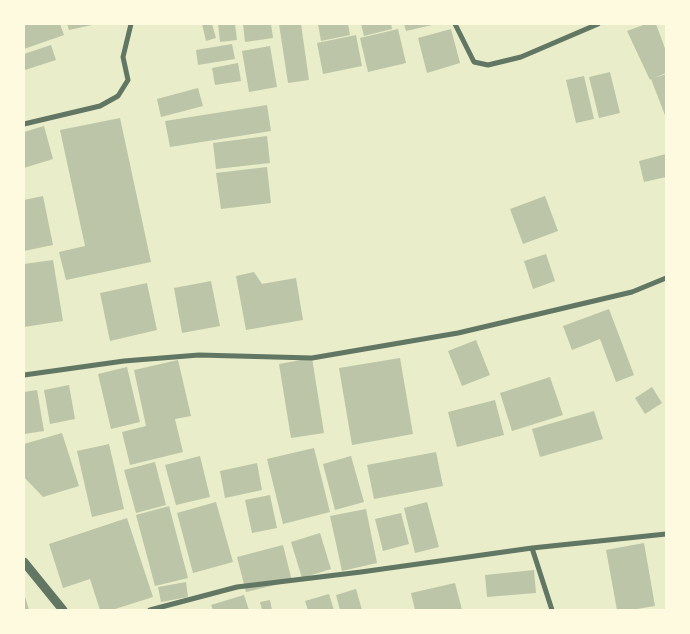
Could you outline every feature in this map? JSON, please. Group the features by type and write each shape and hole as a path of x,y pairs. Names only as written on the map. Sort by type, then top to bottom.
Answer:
{"street":[{"path":"24,124 100,106 118,96 128,80 123,57 131,24"},
{"path":"455,24 474,62 488,65 521,57 598,24"},
{"path":"24,375 124,361 199,355 312,358 458,333 632,292 666,278"},
{"path":"150,610 237,587 532,548 666,534"},
{"path":"532,548 552,610"},
{"path":"24,562 63,610"}],"building":[{"path":"24,24 60,24 64,35 24,49"},
{"path":"67,24 91,24 92,25 69,30"},
{"path":"202,24 212,24 216,38 206,41"},
{"path":"218,24 235,24 237,40 220,42"},
{"path":"243,24 271,24 273,38 245,42"},
{"path":"279,24 301,24 309,80 288,83"},
{"path":"318,24 348,24 350,35 321,41"},
{"path":"361,24 391,24 392,29 364,36"},
{"path":"404,24 432,24 432,25 406,31"},
{"path":"646,24 656,24 666,51 666,73 654,78 666,74 666,118 651,79 627,31"},
{"path":"398,29 406,63 368,72 360,38"},
{"path":"451,29 460,63 427,73 418,38"},
{"path":"356,35 362,66 323,74 317,43"},
{"path":"232,44 235,59 198,65 196,50"},
{"path":"51,45 56,60 25,70 24,54"},
{"path":"270,46 277,87 249,92 242,51"},
{"path":"238,63 241,81 215,85 212,68"},
{"path":"610,72 620,113 599,118 589,77"},
{"path":"584,76 594,119 576,123 566,80"},
{"path":"198,88 203,106 161,117 157,99"},
{"path":"267,105 271,131 170,147 165,121"},
{"path":"120,118 151,262 66,280 59,252 85,246 60,130"},
{"path":"44,126 53,159 24,168 24,132"},
{"path":"267,136 270,163 216,169 213,143"},
{"path":"666,154 666,177 644,182 639,161"},
{"path":"267,167 271,203 221,209 216,173"},
{"path":"43,196 53,245 24,251 24,200"},
{"path":"545,196 558,231 523,244 510,209"},
{"path":"546,254 555,281 533,289 524,261"},
{"path":"53,260 63,321 24,327 24,264"},
{"path":"254,272 262,284 296,278 303,320 246,330 236,276"},
{"path":"211,281 220,326 182,333 174,288"},
{"path":"147,283 157,330 110,341 100,293"},
{"path":"609,309 634,375 616,382 600,339 572,350 563,326"},
{"path":"476,340 490,375 462,386 448,351"},
{"path":"312,358 324,433 291,438 279,364"},
{"path":"400,358 413,434 352,445 339,368"},
{"path":"178,360 191,416 175,419 183,452 130,465 122,432 146,426 134,370"},
{"path":"127,367 140,422 111,429 98,374"},
{"path":"550,377 563,415 512,431 500,393"},
{"path":"69,385 75,419 50,424 44,390"},
{"path":"652,387 662,403 645,414 635,398"},
{"path":"37,390 44,431 24,434 24,392"},
{"path":"495,400 504,435 457,447 448,412"},
{"path":"594,411 603,439 540,457 532,429"},
{"path":"62,433 79,486 43,497 24,477 24,444"},
{"path":"109,444 124,509 92,517 77,451"},
{"path":"314,448 330,512 283,524 267,459"},
{"path":"436,452 443,486 374,499 367,465"},
{"path":"200,456 210,497 176,505 165,465"},
{"path":"351,456 364,502 335,510 323,464"},
{"path":"155,462 166,505 136,513 124,470"},
{"path":"257,463 262,490 225,498 220,471"},
{"path":"270,495 277,528 252,533 245,500"},
{"path":"216,502 233,562 193,573 177,513"},
{"path":"427,502 439,547 415,553 404,508"},
{"path":"169,506 188,578 155,586 136,515"},
{"path":"366,509 377,563 342,571 330,516"},
{"path":"401,513 409,544 383,551 375,519"},
{"path":"127,518 153,597 112,610 100,610 90,579 63,588 49,544"},
{"path":"320,533 331,569 302,578 291,542"},
{"path":"644,543 655,606 617,610 606,550"},
{"path":"283,545 292,581 246,592 237,557"},
{"path":"534,570 536,593 487,597 485,575"},
{"path":"186,582 188,597 161,602 158,587"},
{"path":"455,583 462,610 415,610 411,593"},
{"path":"356,589 362,610 340,610 336,595"},
{"path":"24,593 29,610 24,610"},
{"path":"329,594 334,610 308,610 305,601"},
{"path":"244,595 249,610 213,610 211,605"},
{"path":"270,600 272,610 262,610 260,602"}]}
